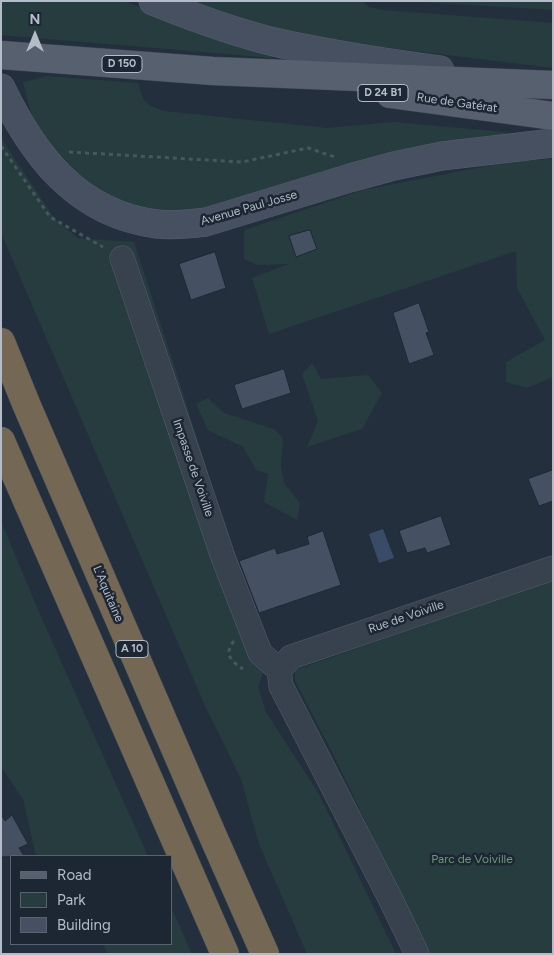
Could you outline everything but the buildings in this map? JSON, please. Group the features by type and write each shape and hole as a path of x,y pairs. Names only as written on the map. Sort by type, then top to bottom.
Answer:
{"highway":[{"name":"L'Aquitaine","path":"1,342 62,488 266,954"},
{"name":"A 10","path":"1,441 225,954"}],"main road":[{"path":"153,1 202,21 281,43 356,58 551,85"},
{"name":"Rue de Gatérat","path":"1,55 213,70 551,85"},
{"name":"Rue de Gatérat","path":"213,70 553,116"},
{"name":"Avenue Paul Josse","path":"1,88 19,124 49,166 65,182 102,208 120,216 158,224 206,222 350,178 442,156 553,143"}],"street":[{"name":"Impasse de Voiville","path":"122,258 227,566 260,653 280,678 417,954"},
{"name":"Rue de Voiville","path":"280,678 291,657 553,568"}],"path":[{"path":"1,146 50,216 122,258"},
{"path":"67,152 242,162 308,148 334,156 350,178"}],"green space":[{"path":"1,1 124,1 215,37 278,53 272,58 1,35"},
{"path":"191,1 362,1 369,7 383,10 553,23 553,68 382,47 274,29"},
{"path":"404,1 553,1 553,10"},
{"path":"47,76 138,83 146,102 164,111 327,128 393,122 504,132 513,136 189,214 141,211 95,192 65,170 42,137 30,110 23,82"},
{"path":"1,138 55,219 78,238 134,242 236,562 256,615 272,647 258,687 266,712 319,794 396,954 307,954 259,844 241,779 206,708 1,233"},
{"path":"553,159 553,377 527,388 506,382 506,362 545,340 517,288 516,251 269,334 252,278 289,264 258,265 244,259 244,230 363,190 513,161"},
{"path":"312,363 321,379 368,375 382,393 362,429 307,447 318,421 302,374"},
{"path":"208,398 224,413 274,429 283,438 281,466 284,483 300,503 297,520 264,502 268,474 256,470 243,447 208,430 196,404"},
{"path":"1,521 39,612 148,855 36,855 23,799 1,767"},
{"name":"Parc de Voiville","path":"553,580 553,954 429,954 335,758 295,681 295,670"},
{"path":"172,909 192,954 108,954 104,945 172,945"}],"water":[{"path":"383,529 394,558 379,563 369,534"}]}
